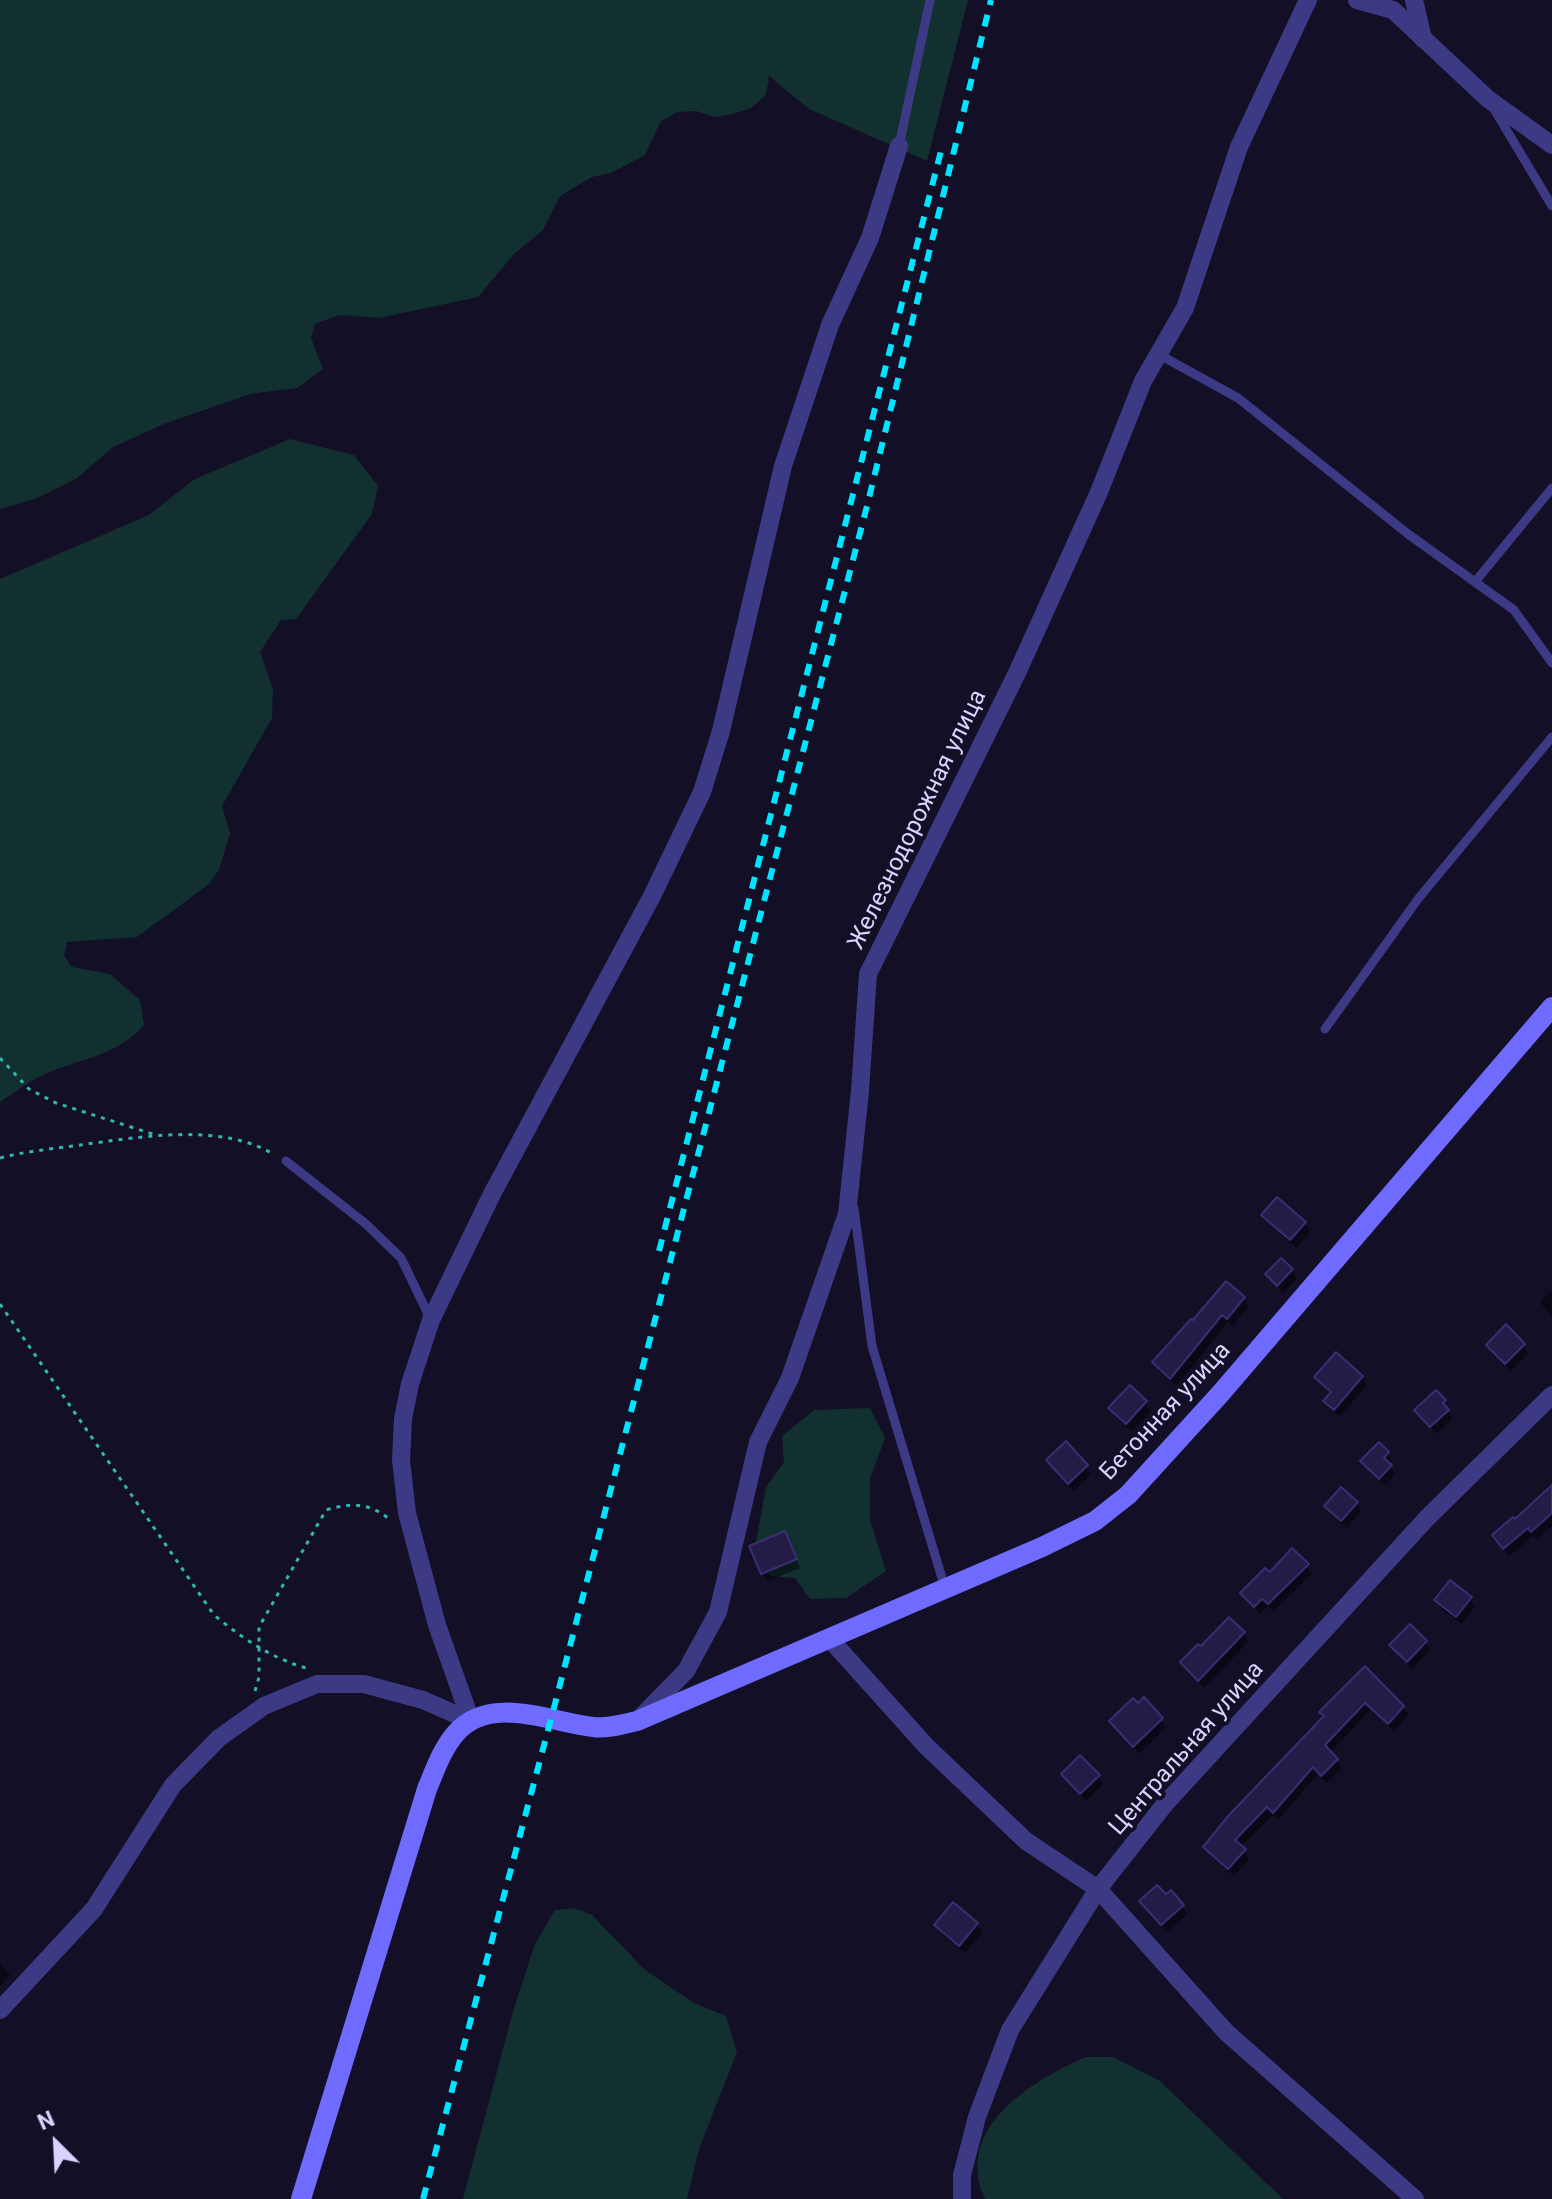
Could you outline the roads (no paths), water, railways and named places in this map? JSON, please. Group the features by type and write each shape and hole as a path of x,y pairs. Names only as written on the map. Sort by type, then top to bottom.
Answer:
{"main road":[{"name":"Бетонная улица","path":"471,1721 489,1714 507,1712 597,1727 637,1721 1072,1534 1095,1521 1128,1495 1221,1393 1552,1007"},
{"path":"301,2199 427,1789 448,1743 458,1730 471,1721"}],"street":[{"name":"Железнодорожная улица","path":"637,1721 686,1671 718,1612 758,1442 790,1378 847,1214 868,974 1017,673 1099,492 1143,381 1185,308 1239,147 1308,0"},
{"path":"1357,0 1393,10 1488,99 1552,145"},
{"path":"1414,0 1423,39"},
{"path":"471,1721 437,1625 407,1513 401,1460 403,1419 410,1384 431,1320 492,1194 652,896 702,792 721,731 783,466 830,325 870,238 899,146"},
{"name":"Центральная улица","path":"962,2199 962,2175 977,2117 1010,2030 1098,1889 1165,1804 1427,1518 1552,1395"},
{"path":"829,1638 926,1746 1026,1841 1098,1889 1226,2032 1415,2199"},
{"path":"0,2010 94,1909 173,1785 219,1738 264,1706 317,1684 364,1684 423,1700 471,1721"}],"lane":[{"path":"899,146 930,0"},
{"path":"1488,99 1552,206"},
{"path":"1158,354 1238,398 1408,534 1514,610 1552,663"},
{"path":"1475,582 1552,488"},
{"path":"1325,1029 1418,899 1552,737"},
{"path":"286,1161 366,1224 401,1258 431,1320"},
{"path":"851,1181 872,1346 945,1588"}],"railway":[{"path":"423,2199 867,506 991,0"},
{"path":"659,1251 942,147"}]}
